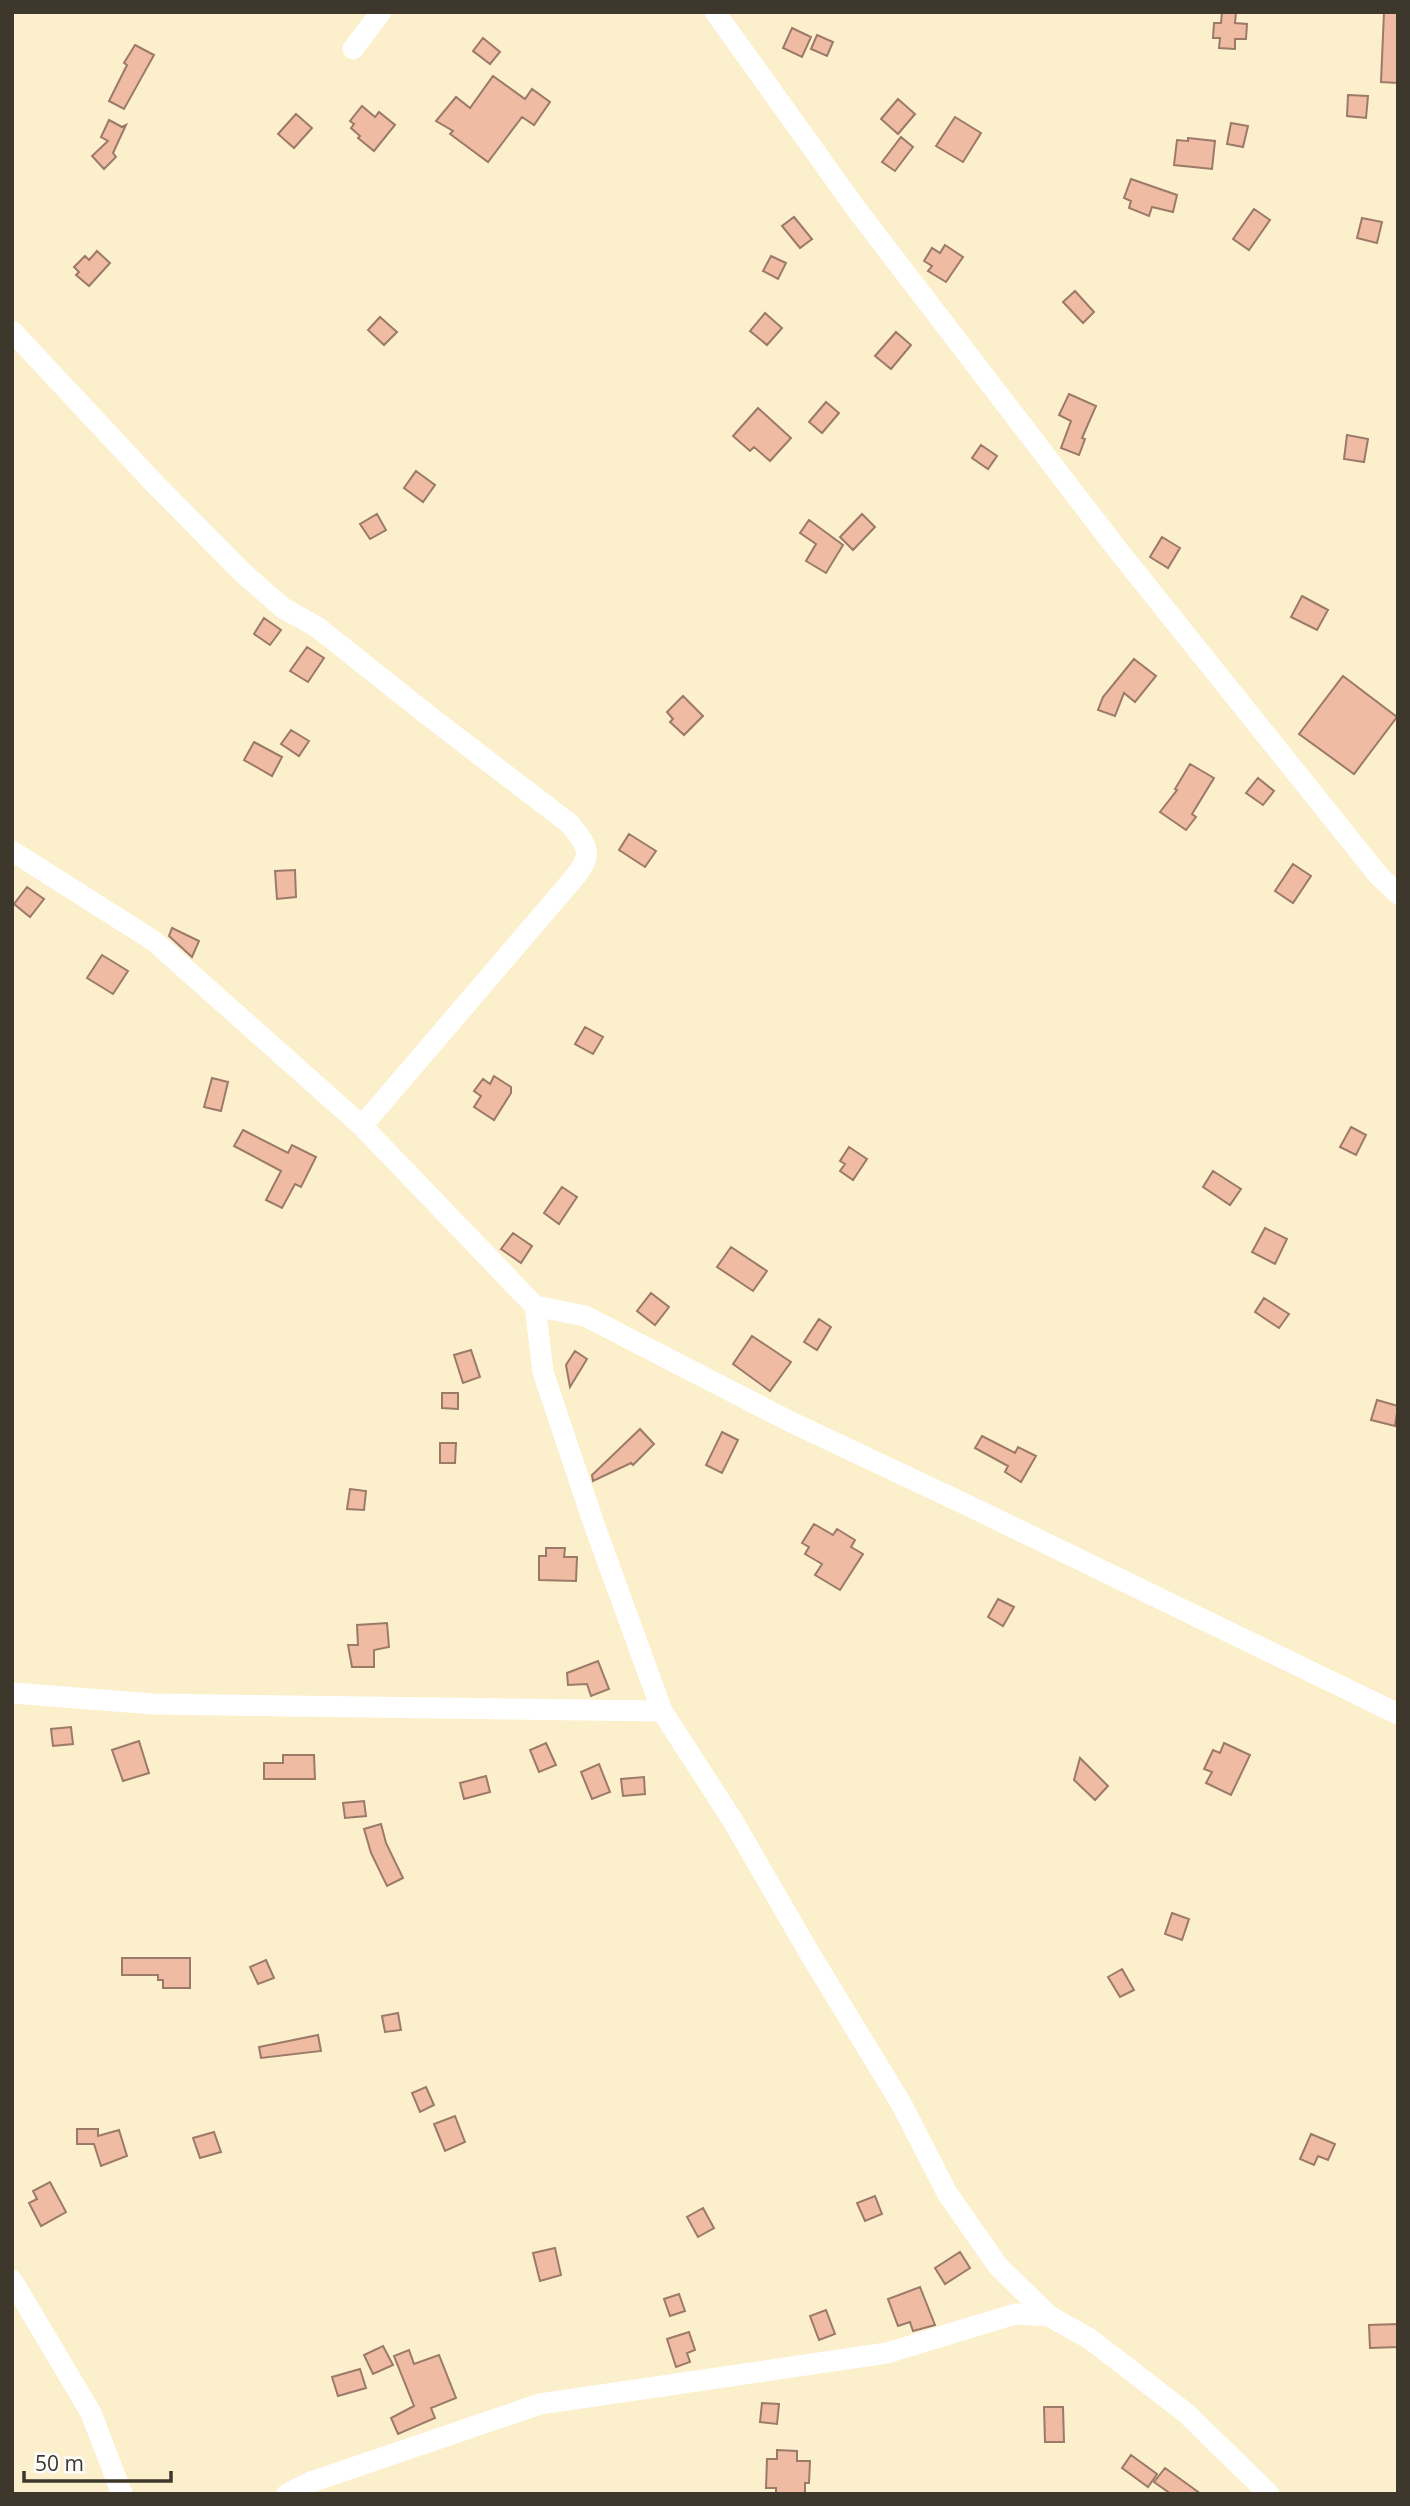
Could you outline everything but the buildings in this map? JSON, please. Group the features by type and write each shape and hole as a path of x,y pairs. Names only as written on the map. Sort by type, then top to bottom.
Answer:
{"street":[{"path":"353,49 381,12"},
{"path":"715,12 857,210 1117,550 1378,876 1398,894"},
{"path":"12,331 154,483 243,573 284,608 317,627 570,824 584,842 587,855 585,864 362,1126"},
{"path":"12,851 154,941 362,1126 535,1306 585,1316 791,1422 1398,1714"},
{"path":"535,1306 543,1372 595,1527 662,1711 733,1821 902,2105 947,2193 998,2266 1049,2316 1090,2339 1185,2413 1269,2494"},
{"path":"12,1693 154,1704 662,1711"},
{"path":"12,2280 91,2413 122,2494"},
{"path":"287,2494 310,2482 540,2404 887,2353 1015,2314 1049,2316"}]}
